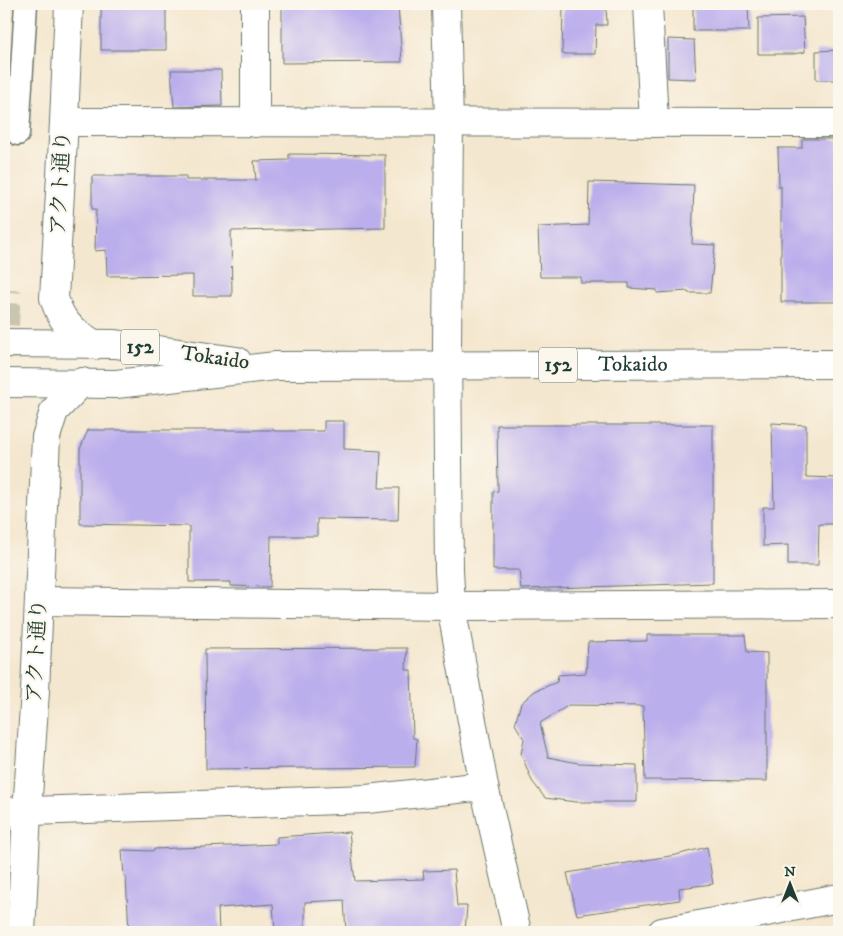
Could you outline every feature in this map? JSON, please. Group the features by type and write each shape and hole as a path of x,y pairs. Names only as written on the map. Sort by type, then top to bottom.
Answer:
{"main road":[{"name":"アクト通り","path":"68,4 64,122 54,298 63,321 95,344"},
{"path":"255,4 255,123"},
{"path":"446,4 450,123 447,365 451,606 484,786 517,932"},
{"path":"648,4 654,123"},
{"path":"64,122 839,123"},
{"name":"Tokaido","path":"4,343 115,344 276,366"},
{"name":"Tokaido","path":"4,383 82,382 116,384 276,366 839,364"},
{"name":"アクト通り","path":"21,932 15,812 40,601 46,437 54,411 82,382"},
{"path":"40,601 451,606 839,604"},
{"path":"15,812 367,799 484,786"},
{"path":"662,932 839,898"}],"street":[{"path":"18,134 26,4"}],"building":[{"path":"101,4 166,4 166,50 101,50"},
{"path":"282,4 398,4 402,62 282,63"},
{"path":"693,4 748,4 749,31 693,31"},
{"path":"563,6 606,6 607,25 596,25 595,54 562,54"},
{"path":"803,17 805,52 758,54 758,18"},
{"path":"668,39 694,40 696,79 668,78"},
{"path":"839,50 839,80 816,80 816,51"},
{"path":"171,70 221,70 222,106 174,107"},
{"path":"802,139 839,139 839,302 781,302 781,187 779,187 778,148 802,148"},
{"path":"289,154 385,155 385,228 231,231 232,296 193,296 193,275 107,276 106,250 95,251 96,209 92,209 92,176 186,176 186,180 256,180 254,161 289,160"},
{"path":"589,182 694,185 692,244 715,245 710,293 688,293 688,291 657,293 657,290 629,288 629,283 581,283 581,277 540,277 538,227 588,225"},
{"path":"324,421 344,421 344,449 381,451 379,488 399,488 398,520 317,519 317,536 271,536 270,587 231,586 231,582 189,582 189,526 80,524 80,449 88,430 324,431"},
{"path":"772,423 806,425 806,477 839,478 839,524 819,524 818,565 788,565 788,545 763,546 763,507 774,507"},
{"path":"497,425 713,425 713,583 521,589 519,570 493,570 493,492 498,491"},
{"path":"647,635 745,635 747,652 767,653 767,781 645,780 643,706 569,705 540,723 548,757 578,763 637,765 637,802 576,802 545,798 532,781 521,754 524,739 515,724 521,703 535,691 557,682 558,675 586,673 588,642 647,641"},
{"path":"407,648 406,670 411,670 413,738 417,739 415,767 206,769 205,649"},
{"path":"349,832 355,881 424,879 423,871 454,870 457,906 467,906 465,932 346,932 344,900 305,902 305,932 275,932 273,904 218,908 219,932 129,932 126,877 124,876 122,850 154,851 154,849 277,844 277,837"},
{"path":"707,847 713,884 679,888 680,900 577,915 567,873 676,855"}],"tunnel":[{"path":"4,391 10,290"}]}
